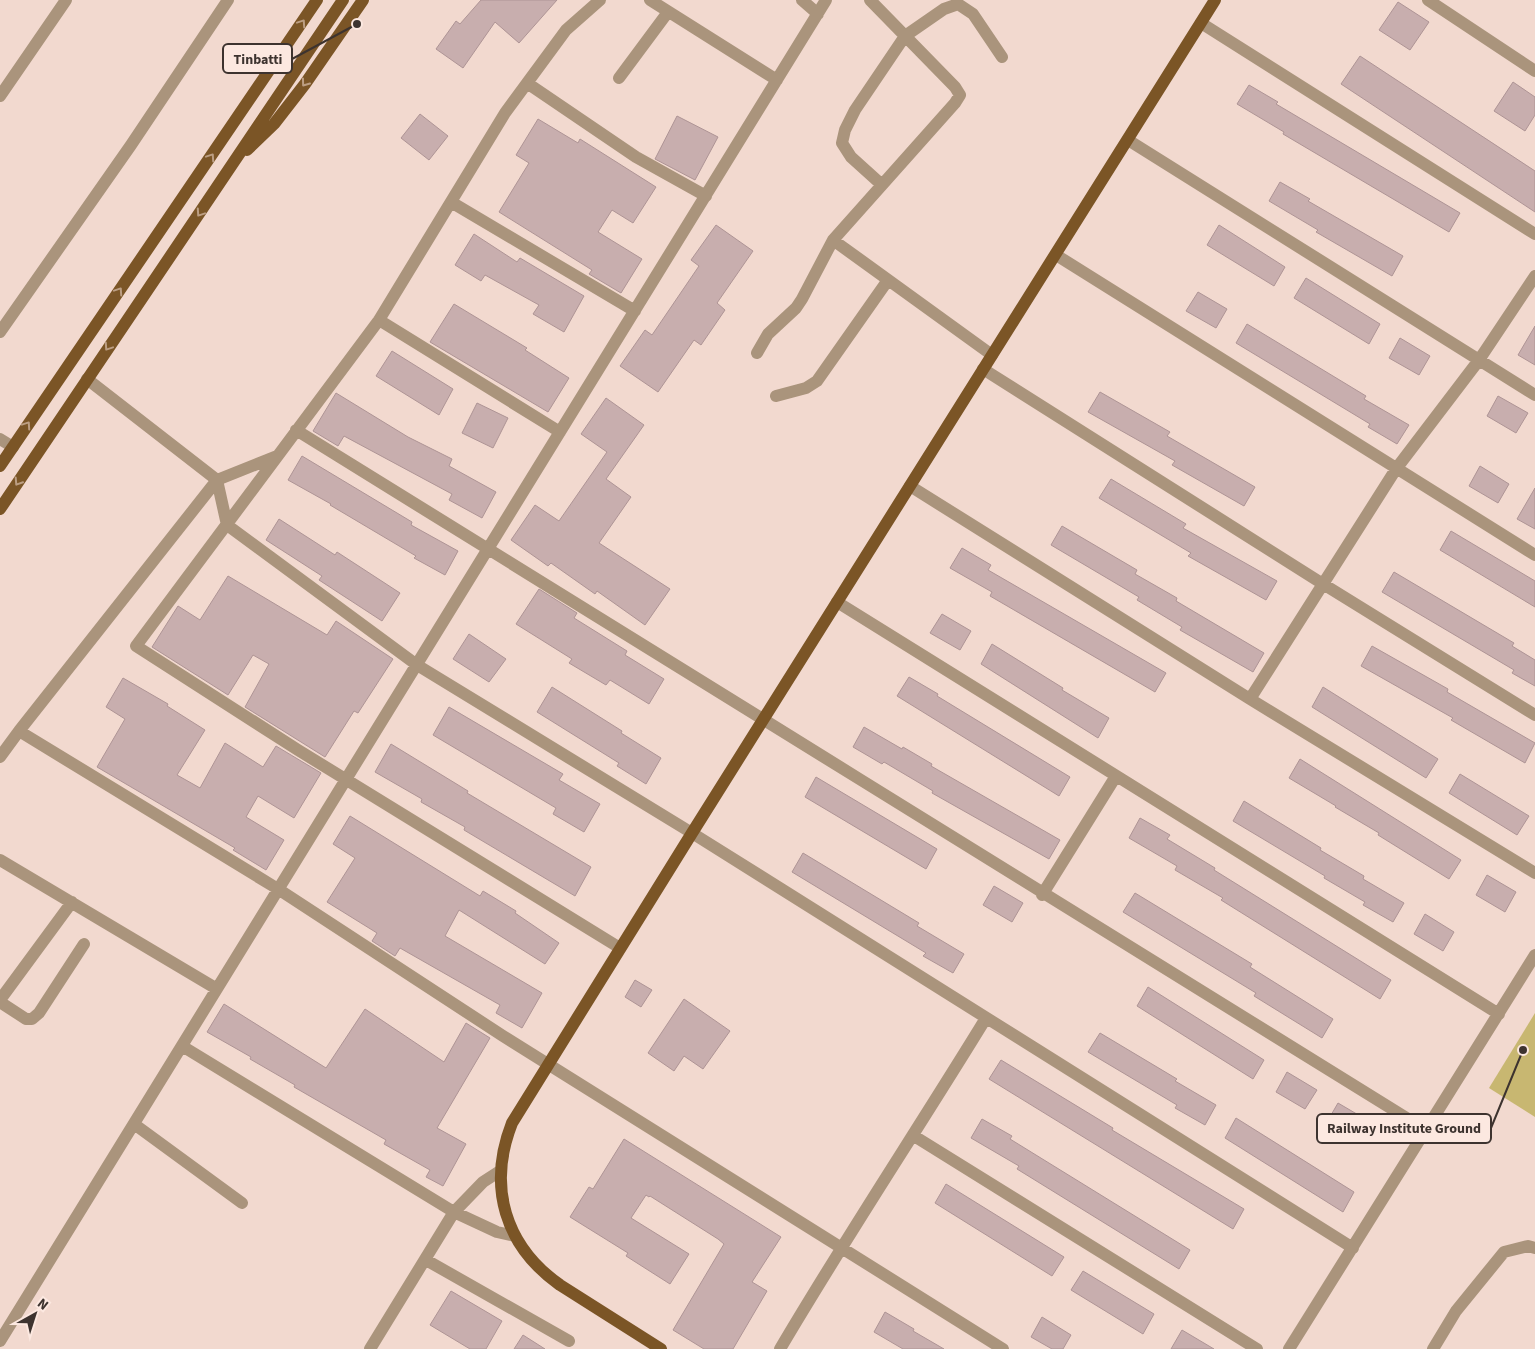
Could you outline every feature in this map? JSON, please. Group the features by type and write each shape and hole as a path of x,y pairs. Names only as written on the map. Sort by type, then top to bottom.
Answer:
{"main road":[{"path":"0,466 317,0"},
{"path":"0,509 344,0"},
{"path":"237,158 257,143 274,124 305,84 363,0"},
{"path":"662,1349 546,1276 529,1257 515,1236 503,1204 500,1171 502,1155 512,1123 1215,0"}],"street":[{"path":"0,96 66,0"},
{"path":"0,332 131,145 228,0"},
{"path":"600,0 566,30 527,83 506,113 379,320 136,646 620,948"},
{"path":"650,0 777,80"},
{"path":"802,0 818,14"},
{"path":"0,1341 826,0"},
{"path":"756,353 768,334 796,308 833,240 956,103 960,95 955,87 870,0"},
{"path":"1428,0 1535,71"},
{"path":"882,185 851,157 842,143 845,130 855,110 905,36 944,9 958,4 973,14 1002,57"},
{"path":"619,78 668,12"},
{"path":"1201,23 1535,234"},
{"path":"527,83 636,157 706,196"},
{"path":"1128,140 1535,395"},
{"path":"451,202 635,311"},
{"path":"833,240 992,355"},
{"path":"1056,255 1535,555"},
{"path":"1250,699 1396,469 1478,360 1535,276"},
{"path":"776,396 806,388 817,380 888,280"},
{"path":"379,320 560,432"},
{"path":"983,369 1323,584 1535,715"},
{"path":"87,379 217,480 227,525 417,664 692,833 1353,1248"},
{"path":"296,430 764,719 1042,895 1426,1130"},
{"path":"0,439 13,447"},
{"path":"0,757 217,480 277,456"},
{"path":"910,486 1250,699 1535,873"},
{"path":"837,602 1499,1014"},
{"path":"19,731 278,889 503,1036 549,1063 1002,1349"},
{"path":"1042,895 1116,776"},
{"path":"0,860 217,990"},
{"path":"72,902 0,1001 26,1019 32,1019 39,1013 84,944"},
{"path":"1289,1349 1535,955"},
{"path":"780,1349 840,1248 914,1136 986,1018"},
{"path":"182,1046 454,1212 497,1232 515,1236"},
{"path":"134,1124 242,1204"},
{"path":"914,1136 1257,1349"},
{"path":"370,1349 454,1212 483,1182 500,1171"},
{"path":"1433,1349 1456,1311 1504,1252 1528,1246 1535,1248"},
{"path":"426,1260 569,1341"}],"shaded area":[{"path":"1535,1013 1535,1117 1489,1088"}],"building":[{"path":"481,0 557,0 519,43 495,22 463,68 436,49 456,21 460,24"},
{"path":"1398,2 1429,22 1410,50 1379,30"},
{"path":"1360,56 1535,171 1535,212 1341,84"},
{"path":"1513,82 1535,97 1535,115 1525,131 1494,111"},
{"path":"1249,85 1278,102 1276,104 1460,213 1449,232 1283,134 1284,132 1237,104"},
{"path":"420,114 448,136 429,160 401,138"},
{"path":"677,116 718,137 695,180 655,159"},
{"path":"538,119 578,143 580,139 656,187 633,223 612,210 598,232 642,259 621,293 589,274 592,270 499,212 529,163 516,155"},
{"path":"1280,182 1310,199 1308,201 1403,256 1392,276 1316,232 1318,230 1269,201"},
{"path":"716,225 753,251 717,303 725,310 701,345 694,340 658,392 620,366 645,330 652,335 699,266 691,260"},
{"path":"1219,225 1285,267 1274,286 1207,245"},
{"path":"474,234 517,262 520,258 584,296 564,332 533,314 539,305 485,275 481,281 455,265"},
{"path":"1306,278 1380,324 1369,344 1294,298"},
{"path":"1198,292 1227,309 1216,328 1186,311"},
{"path":"454,304 527,348 525,350 569,378 548,412 430,342"},
{"path":"1247,324 1366,396 1364,399 1409,425 1397,444 1368,427 1370,424 1236,343"},
{"path":"1535,326 1535,365 1518,355"},
{"path":"1400,338 1430,356 1419,375 1389,358"},
{"path":"392,351 453,389 439,415 376,376"},
{"path":"1100,392 1170,432 1167,436 1255,487 1244,506 1172,465 1175,461 1088,412"},
{"path":"336,393 408,437 452,459 449,466 496,492 482,518 449,500 452,494 344,436 338,446 313,431"},
{"path":"1498,396 1528,413 1516,433 1487,416"},
{"path":"606,398 644,425 606,479 631,497 599,543 670,589 645,625 597,591 595,594 551,563 548,566 511,540 535,505 559,521 607,452 581,434"},
{"path":"477,403 508,418 493,448 462,433"},
{"path":"302,456 412,522 411,525 458,551 445,575 414,558 416,556 331,504 288,480"},
{"path":"1480,466 1509,484 1498,503 1469,486"},
{"path":"1111,479 1186,524 1183,528 1277,581 1266,600 1188,556 1191,553 1099,498"},
{"path":"1535,488 1535,529 1517,519"},
{"path":"279,519 335,555 337,552 400,593 382,621 319,580 322,576 266,540"},
{"path":"1062,526 1137,570 1135,574 1177,598 1176,601 1264,653 1253,672 1180,630 1182,627 1137,600 1139,597 1051,545"},
{"path":"1451,531 1535,581 1535,607 1440,550"},
{"path":"962,548 991,565 988,570 1166,673 1155,692 990,596 992,592 950,568"},
{"path":"1394,572 1514,643 1512,646 1535,660 1535,686 1512,673 1514,670 1382,592"},
{"path":"228,576 327,635 336,621 393,659 358,713 354,711 325,757 245,707 269,664 253,655 228,695 152,647 178,606 200,620"},
{"path":"539,589 577,613 574,618 627,651 625,655 664,679 649,704 610,680 606,685 569,663 572,659 516,624"},
{"path":"942,614 971,631 960,650 930,633"},
{"path":"469,634 506,659 489,682 453,659"},
{"path":"992,644 1109,718 1098,738 981,664"},
{"path":"1372,646 1448,689 1447,692 1535,743 1525,763 1451,720 1453,718 1361,666"},
{"path":"909,677 1070,777 1059,796 897,696"},
{"path":"123,678 168,704 167,706 205,730 177,775 200,788 225,743 263,767 276,746 321,773 294,818 258,796 246,817 284,840 266,870 233,850 235,848 97,767 125,719 106,707"},
{"path":"552,687 661,758 646,784 617,766 619,763 537,712"},
{"path":"1323,687 1438,759 1426,778 1312,707"},
{"path":"449,707 563,774 559,780 600,804 584,832 553,814 556,808 433,735"},
{"path":"864,727 902,749 903,747 932,764 931,766 1060,840 1049,859 932,793 933,791 884,762 882,764 853,747"},
{"path":"391,744 468,791 467,793 591,867 575,896 464,830 465,827 421,802 422,799 375,772"},
{"path":"1300,759 1461,860 1449,879 1378,835 1379,833 1289,778"},
{"path":"1460,774 1529,816 1517,835 1449,793"},
{"path":"816,777 937,849 926,869 805,797"},
{"path":"1244,801 1364,876 1363,879 1404,903 1393,922 1363,905 1365,902 1324,878 1325,876 1233,821"},
{"path":"350,816 480,896 483,891 516,911 515,913 559,943 545,964 459,910 445,936 542,993 522,1028 496,1013 500,1005 400,948 395,956 372,941 377,933 327,902 355,858 333,844"},
{"path":"1140,818 1170,835 1167,839 1215,868 1214,870 1391,980 1380,999 1221,900 1223,898 1175,870 1177,866 1129,838"},
{"path":"803,853 919,923 917,926 964,954 953,973 923,956 926,953 792,872"},
{"path":"1487,875 1516,892 1505,912 1476,895"},
{"path":"994,886 1023,903 1012,922 983,905"},
{"path":"1135,893 1252,964 1250,967 1333,1019 1322,1038 1254,996 1256,993 1123,912"},
{"path":"1425,914 1454,932 1443,951 1414,934"},
{"path":"635,980 652,990 641,1007 625,997"},
{"path":"1148,987 1264,1060 1253,1079 1137,1006"},
{"path":"684,999 730,1031 703,1069 684,1056 674,1071 648,1053"},
{"path":"224,1004 326,1068 365,1009 444,1062 466,1023 490,1038 437,1128 466,1144 443,1186 426,1177 430,1170 384,1144 386,1140 294,1087 295,1085 250,1059 251,1057 207,1032"},
{"path":"1100,1033 1177,1079 1175,1081 1216,1105 1205,1125 1175,1108 1177,1105 1088,1052"},
{"path":"1001,1060 1113,1128 1112,1130 1244,1209 1233,1229 989,1079"},
{"path":"1287,1072 1317,1090 1305,1109 1276,1092"},
{"path":"1338,1103 1367,1120 1356,1139 1327,1122"},
{"path":"1236,1118 1354,1192 1343,1212 1225,1138"},
{"path":"982,1119 1012,1136 1010,1139 1190,1250 1179,1269 1017,1169 1019,1166 971,1138"},
{"path":"624,1139 781,1237 752,1282 767,1291 733,1349 704,1349 673,1330 724,1244 718,1239 646,1195 631,1218 689,1254 670,1284 626,1256 628,1253 570,1217 589,1187 593,1189"},
{"path":"946,1184 1064,1257 1052,1276 935,1203"},
{"path":"1083,1271 1154,1314 1143,1334 1071,1290"},
{"path":"451,1291 502,1321 486,1349 470,1349 430,1325"},
{"path":"885,1312 944,1349 903,1349 874,1332"},
{"path":"1042,1317 1071,1335 1063,1349 1052,1349 1031,1337"},
{"path":"1182,1330 1214,1349 1171,1349"},
{"path":"523,1335 545,1349 514,1349"}],"place":[{"name":"Tinbatti","path":"357,24"},
{"name":"Railway Institute Ground","path":"1523,1050"}]}
